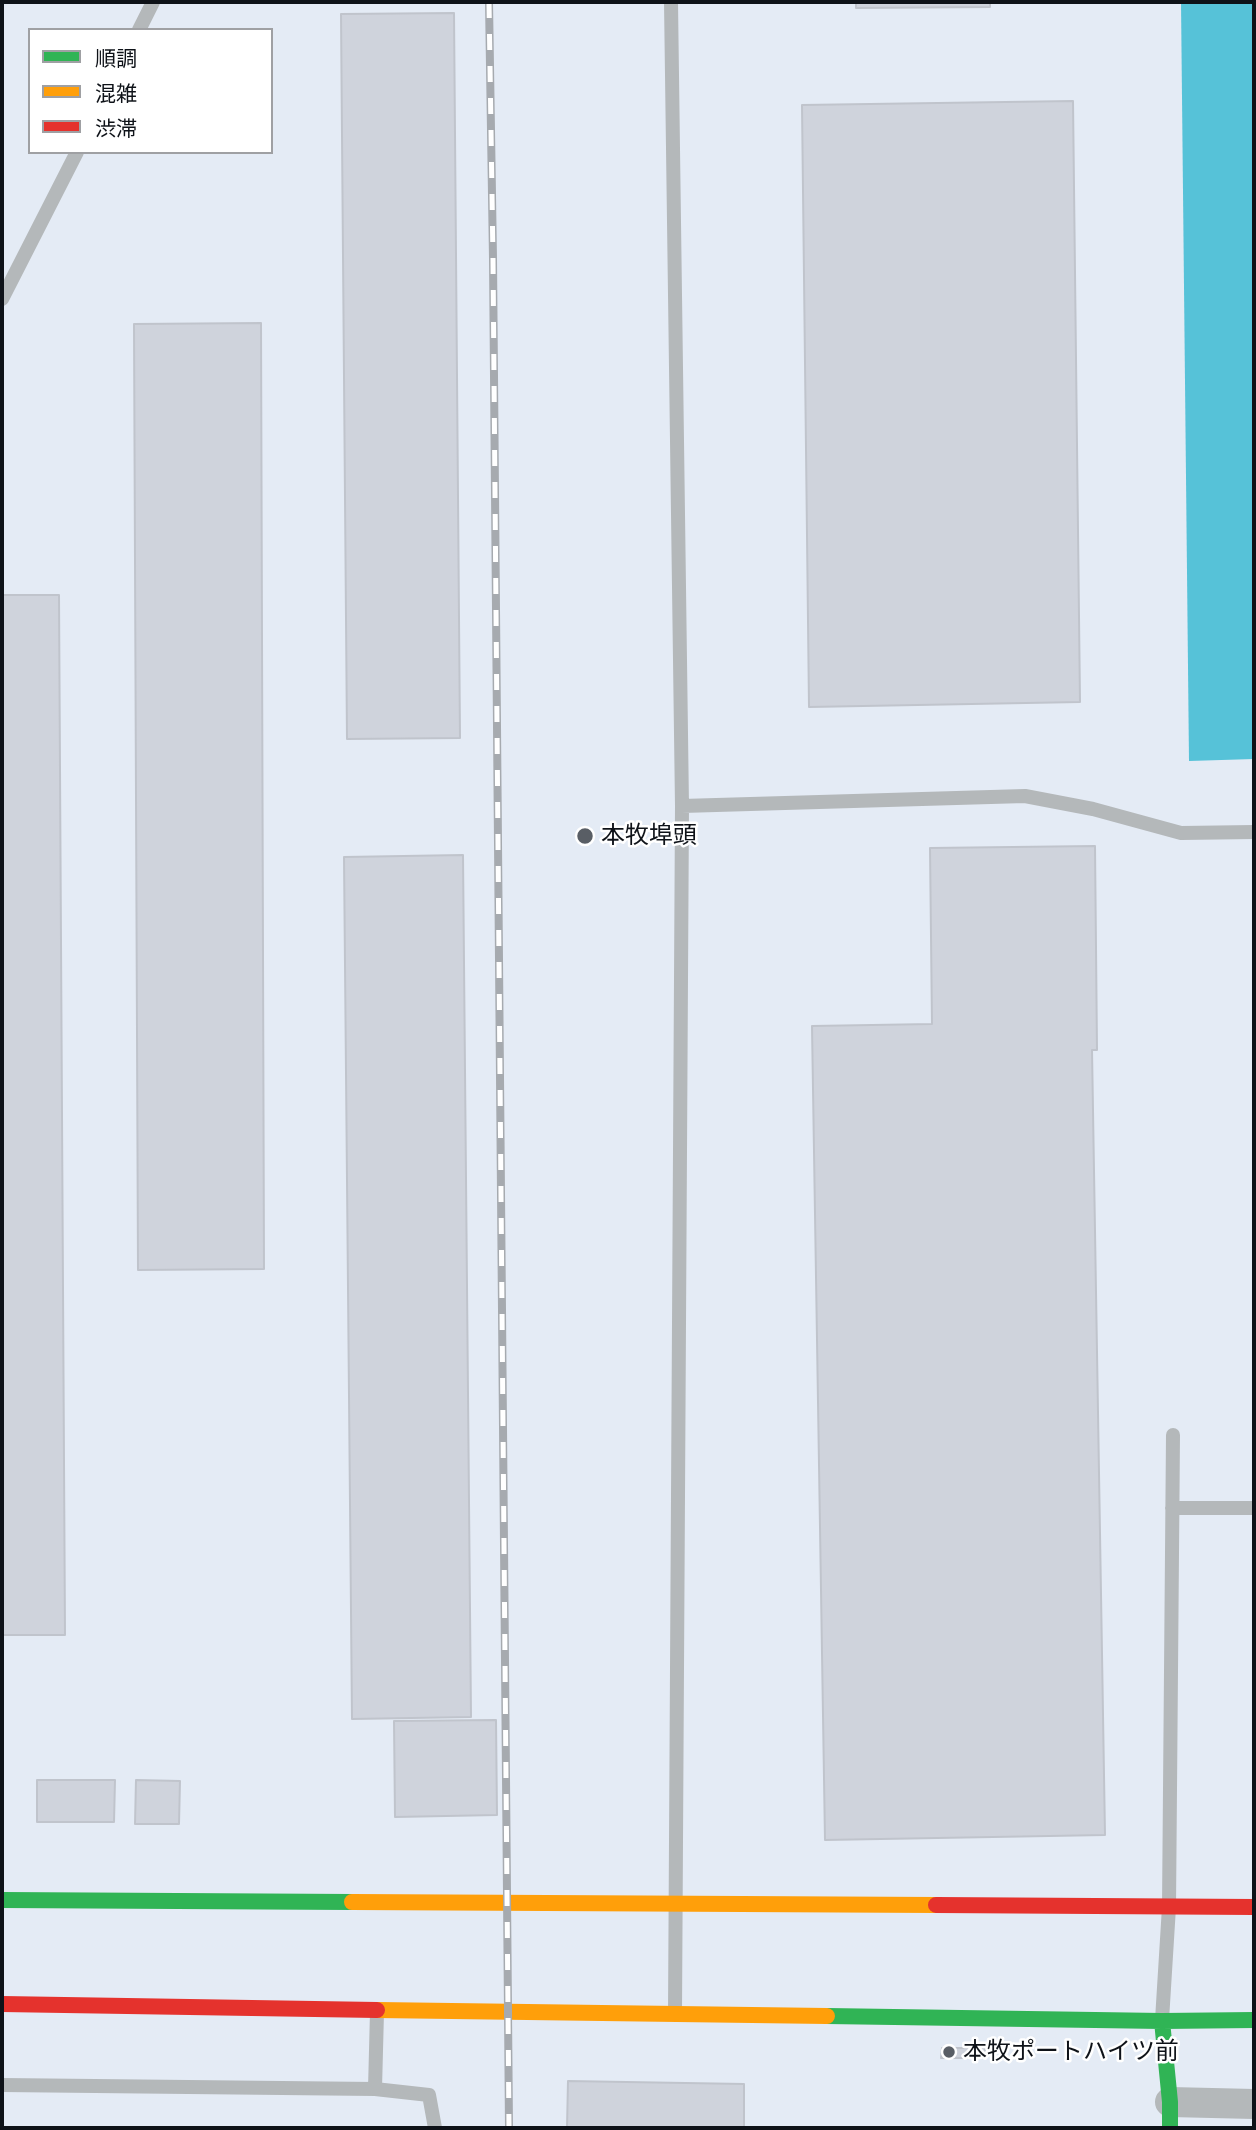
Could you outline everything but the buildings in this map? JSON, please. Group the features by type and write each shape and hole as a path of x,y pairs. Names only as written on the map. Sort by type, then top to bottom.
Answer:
{"street":[{"path":"2,1900 1254,1907"},
{"path":"2,2004 676,2015 1254,2020"},
{"path":"1162,2021 1170,2115 1254,2104"}],"lane":[{"path":"140,28 153,2"},
{"path":"671,2 682,806 676,2015"},
{"path":"2,299 76,154"},
{"path":"682,806 1025,796 1093,809 1181,833 1254,832"},
{"path":"1162,2021 1168,1907 1173,1435"},
{"path":"1172,1508 1254,1508"},
{"path":"375,2089 377,2011"},
{"path":"2,2085 375,2089 429,2095 435,2128"}],"water":[{"path":"1181,2 1254,2 1254,759 1189,761"}],"railway":[{"path":"489,2 509,2128"}],"traffic: fast":[{"path":"2,1900 352,1902"},
{"path":"827,2016 1254,2020"},
{"path":"1162,2021 1170,2128"}],"traffic: slow":[{"path":"352,1902 936,1905"},
{"path":"377,2010 827,2016"}],"traffic: jam":[{"path":"936,1905 1254,1907"},
{"path":"2,2004 377,2010"}],"place":[{"name":"本牧埠頭","path":"585,836"},
{"name":"本牧ポートハイツ前","path":"949,2052"}]}
